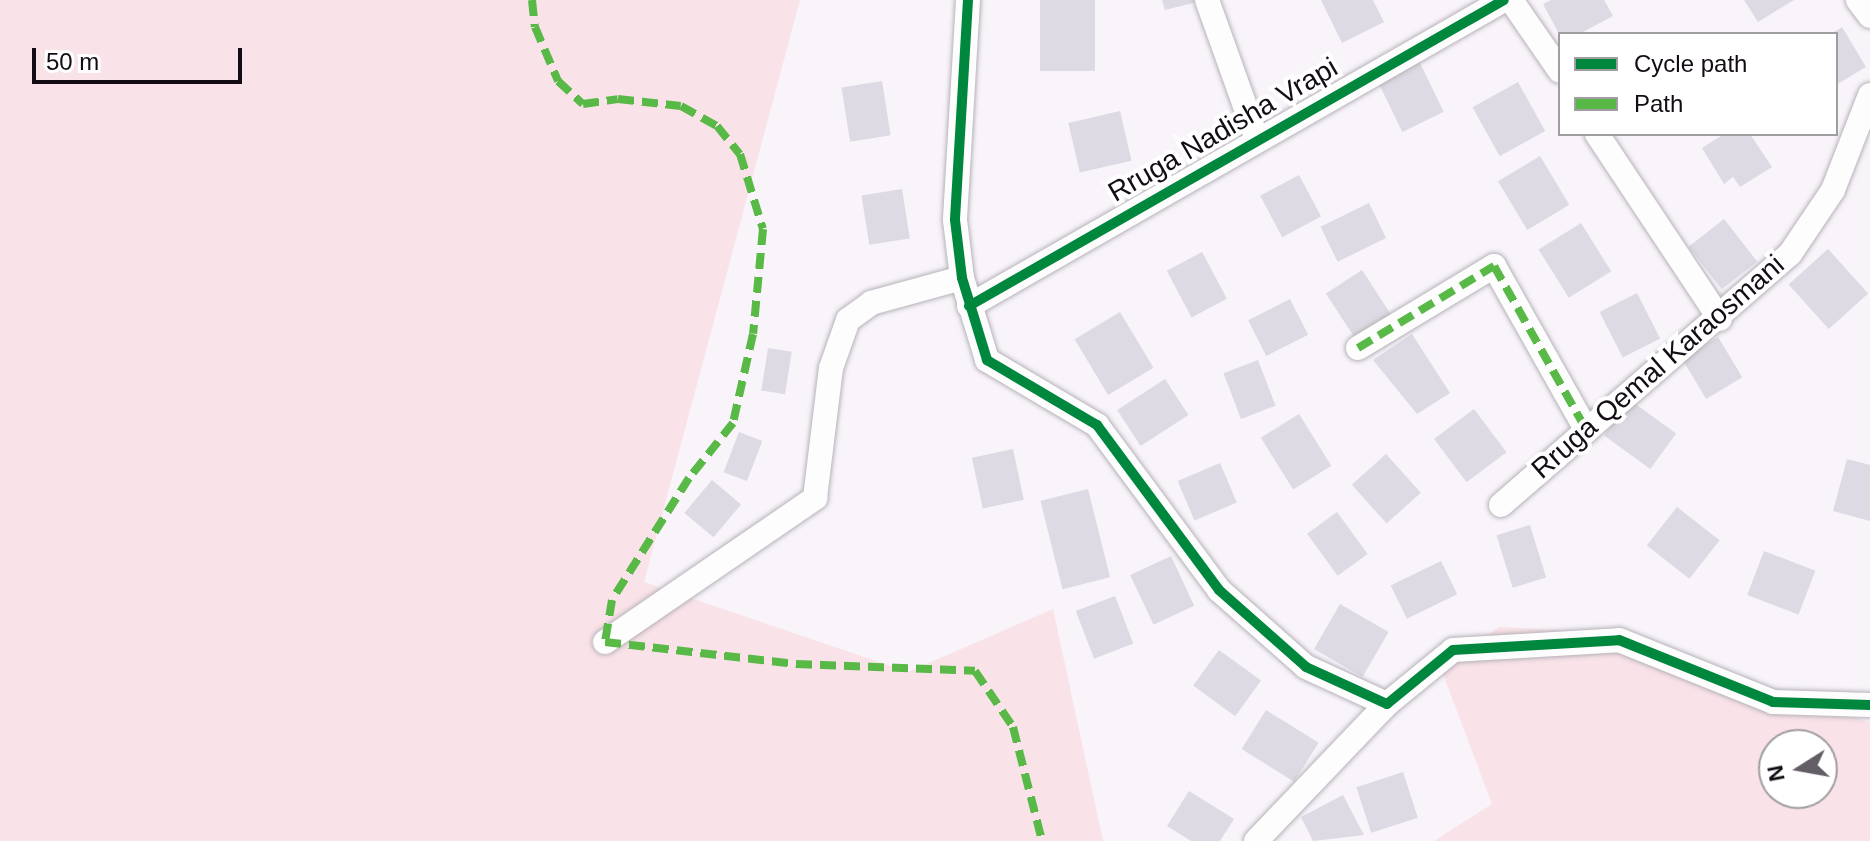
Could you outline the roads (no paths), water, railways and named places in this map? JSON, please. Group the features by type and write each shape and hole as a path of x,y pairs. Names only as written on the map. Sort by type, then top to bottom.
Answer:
{"street":[{"path":"968,0 955,220 962,278 987,360 1097,425 1219,590 1306,667 1387,704"},
{"path":"1207,0 1256,137"},
{"name":"Rruga Nadisha Vrapi","path":"969,306 1256,137 1504,0"},
{"path":"1511,0 1558,68"},
{"path":"1858,0 1870,16"},
{"name":"Rruga Qemal Karaosmani","path":"1501,505 1586,429 1720,319 1790,254 1833,190 1870,95"},
{"path":"1598,136 1720,319"},
{"path":"1358,348 1494,266 1586,429"},
{"path":"605,642 815,498 831,368 848,320 871,303 962,278"},
{"path":"1256,841 1387,704 1453,650 1549,640 1619,640 1773,702 1870,705"}]}
